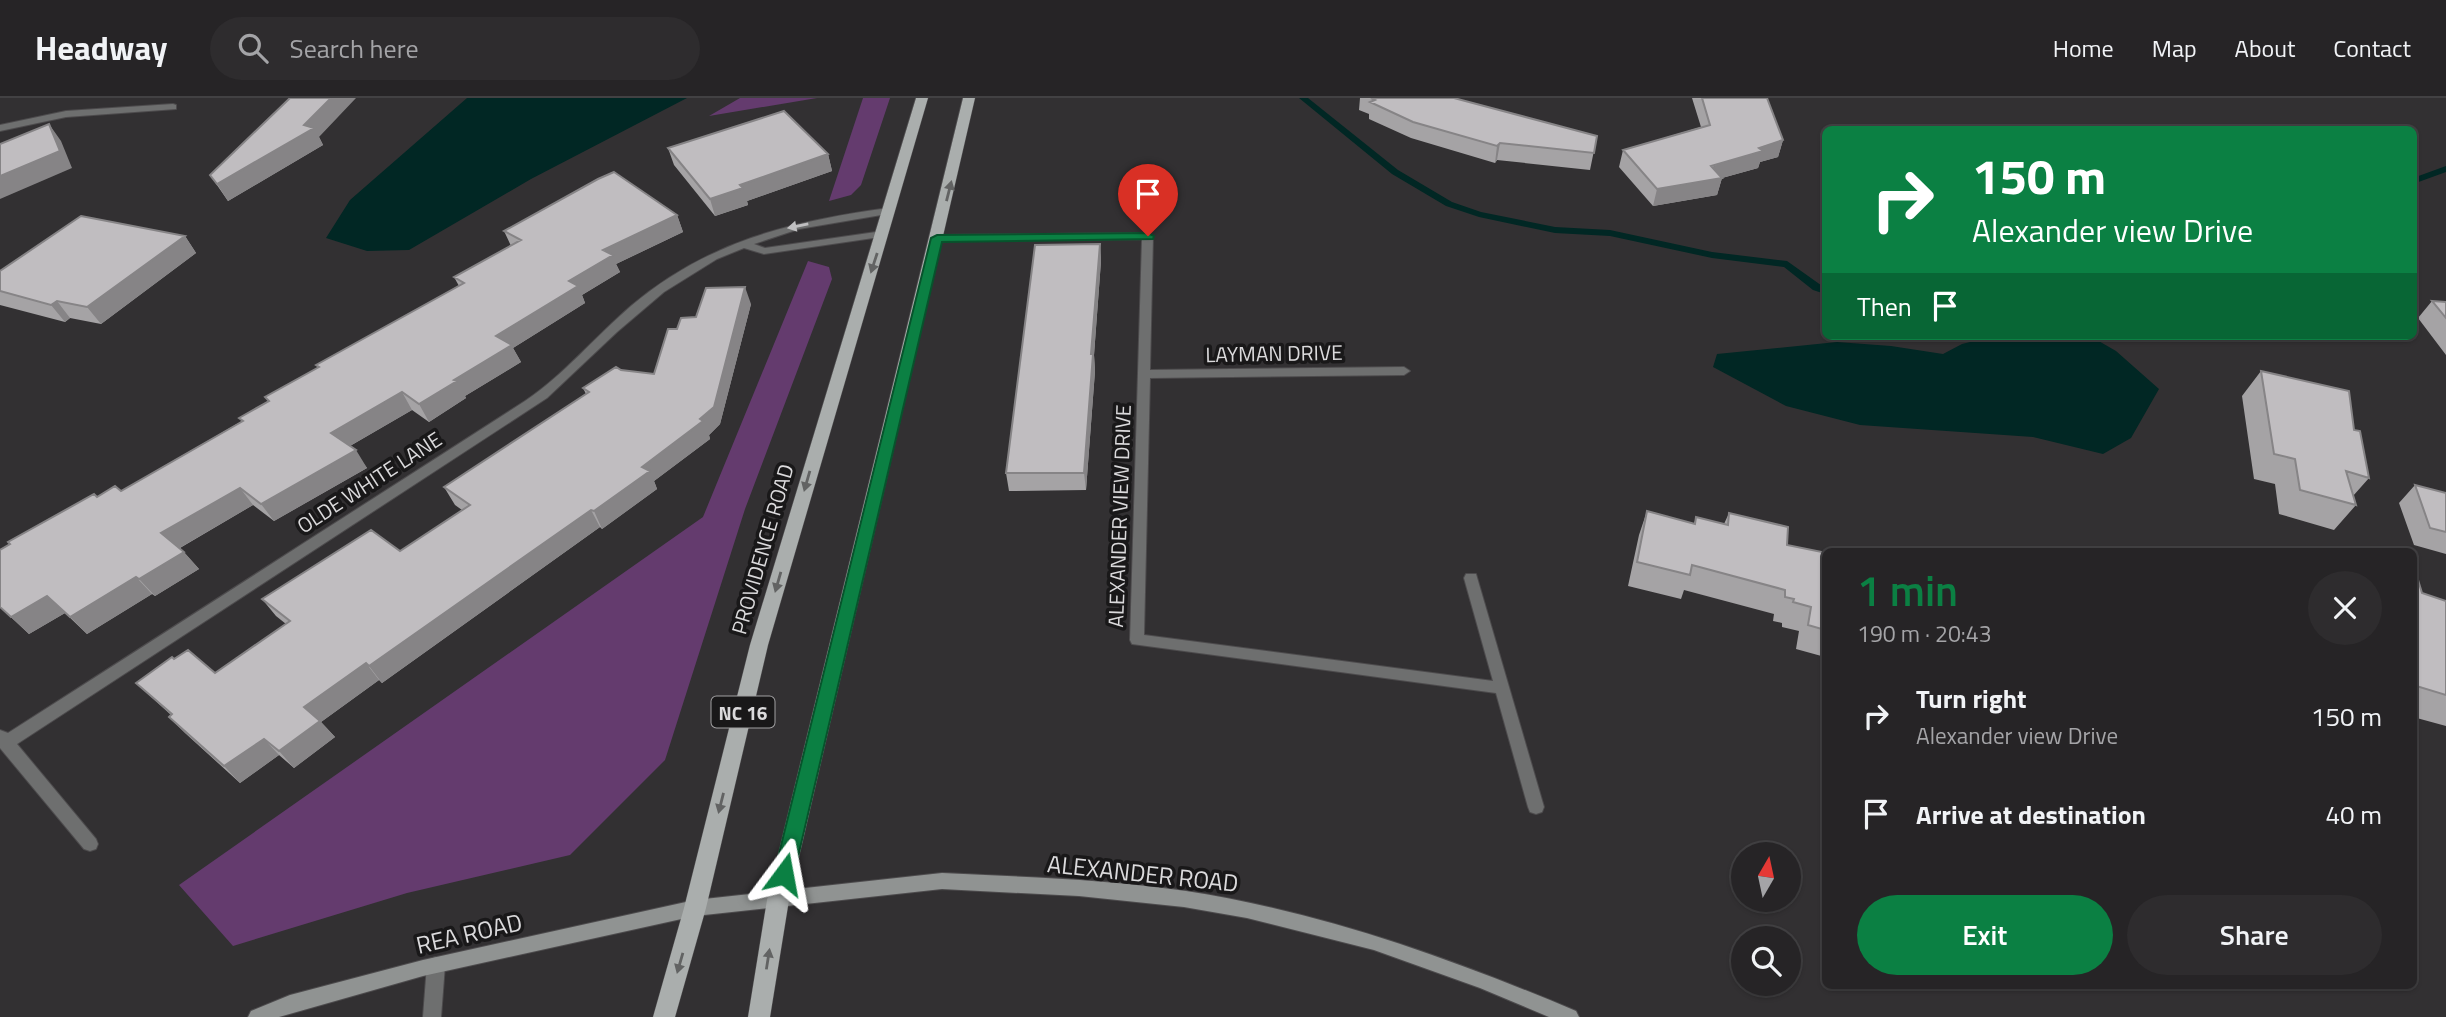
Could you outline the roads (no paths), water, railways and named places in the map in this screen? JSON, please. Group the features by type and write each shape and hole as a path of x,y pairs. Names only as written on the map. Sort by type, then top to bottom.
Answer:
{"main road":[{"name":"PROVIDENCE ROAD","path":"664,1017 695,908 759,645 922,98"},
{"path":"759,1017 778,900 969,98"}],"street":[{"path":"0,128 88,111 173,107"},
{"name":"OLDE WHITE LANE","path":"3,739 543,395 636,306 684,271 717,253 770,232 889,211"},
{"name":"OLDE WHITE LANE","path":"744,244 764,251 883,234"},
{"name":"ALEXANDER VIEW DRIVE","path":"937,238 1148,236 1137,640 1502,688"},
{"name":"LAYMAN DRIVE","path":"1144,374 1404,370"},
{"path":"1471,578 1536,807"},
{"path":"3,739 90,844"},
{"name":"ALEXANDER ROAD","path":"695,908 942,881 1079,887 1184,899 1247,910 1374,942 1483,980 1570,1017"},
{"name":"REA ROAD","path":"257,1017 290,1004 436,965 695,908"},
{"path":"432,1017 436,965"}],"waterway":[{"path":"1303,98 1395,172 1449,204 1479,214 1555,230 1610,233 1712,255 1787,264 1822,290"},
{"path":"2417,180 2446,169"}]}
